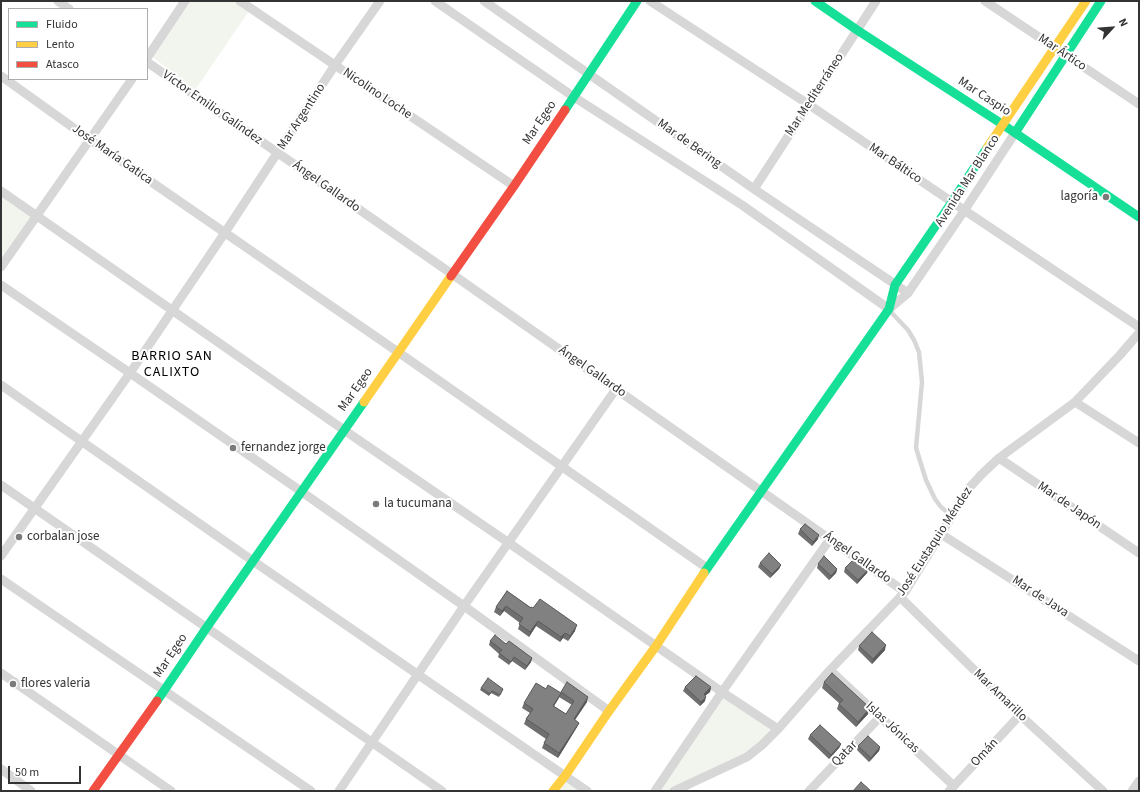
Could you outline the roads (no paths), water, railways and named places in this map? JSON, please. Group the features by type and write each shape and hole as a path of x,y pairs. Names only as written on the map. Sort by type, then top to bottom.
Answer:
{"street":[{"path":"58,1 68,8"},
{"path":"148,56 185,1"},
{"name":"Nicolino Loche","path":"240,1 514,186"},
{"name":"Mar Argentino","path":"1,556 130,372 224,234 335,65 380,1"},
{"path":"435,1 574,96 742,205 889,310"},
{"name":"Mar de Bering","path":"484,1 588,75 908,293"},
{"name":"Mar Egeo","path":"92,791 164,690 514,186 637,1"},
{"name":"Mar Báltico","path":"650,1 808,104 1139,327"},
{"name":"Mar Caspio","path":"815,1 1002,124 1139,217"},
{"name":"Mar Mediterráneo","path":"754,189 876,1"},
{"name":"Mar Ártico","path":"985,1 1139,104"},
{"name":"Avenida Mar Blanco","path":"895,285 1086,1"},
{"name":"Avenida Mar Blanco","path":"889,310 908,293 1101,1"},
{"name":"Víctor Emilio Galíndez","path":"148,63 278,153"},
{"name":"José María Gatica","path":"1,76 224,234 398,352 707,568"},
{"path":"1,267 131,80"},
{"name":"Ángel Gallardo","path":"278,153 830,539 903,595"},
{"path":"1,191 722,692 778,729"},
{"path":"1,285 130,372 302,492 464,606 609,711"},
{"path":"553,791 656,646 707,568 889,310 895,285"},
{"name":"José Eustaquio Méndez","path":"674,791 747,757 762,745 830,670 903,595 970,487 999,458 1075,402 1139,333"},
{"path":"1,384 253,561 587,791"},
{"path":"339,791 464,606 616,389"},
{"path":"1075,402 1139,443"},
{"name":"Mar de Japón","path":"999,458 1139,553"},
{"path":"1,485 442,791"},
{"name":"Mar de Java","path":"942,534 1139,661"},
{"path":"655,791 722,692 830,539"},
{"path":"1,579 311,791"},
{"name":"Mar Amarillo","path":"903,595 1092,788 1103,791"},
{"name":"Islas Jónicas","path":"830,670 952,788"},
{"path":"1,673 171,791"},
{"name":"Omán","path":"952,788 1020,715"},
{"name":"Qatar","path":"816,789 880,717"},
{"path":"1,770 31,791"},
{"path":"1132,791 1139,781"}],"lane":[{"path":"889,310 908,330 914,340 918,352 922,382 916,448 926,480 935,498 941,507 952,516"}],"place":[{"name":"lagoría","path":"1106,197"},
{"name":"fernandez jorge","path":"233,448"},
{"name":"la tucumana","path":"376,504"},
{"name":"corbalan jose","path":"19,537"},
{"name":"flores valeria","path":"13,684"}],"district":[{"name":"BARRIO SAN CALIXTO","path":"172,366"}]}
